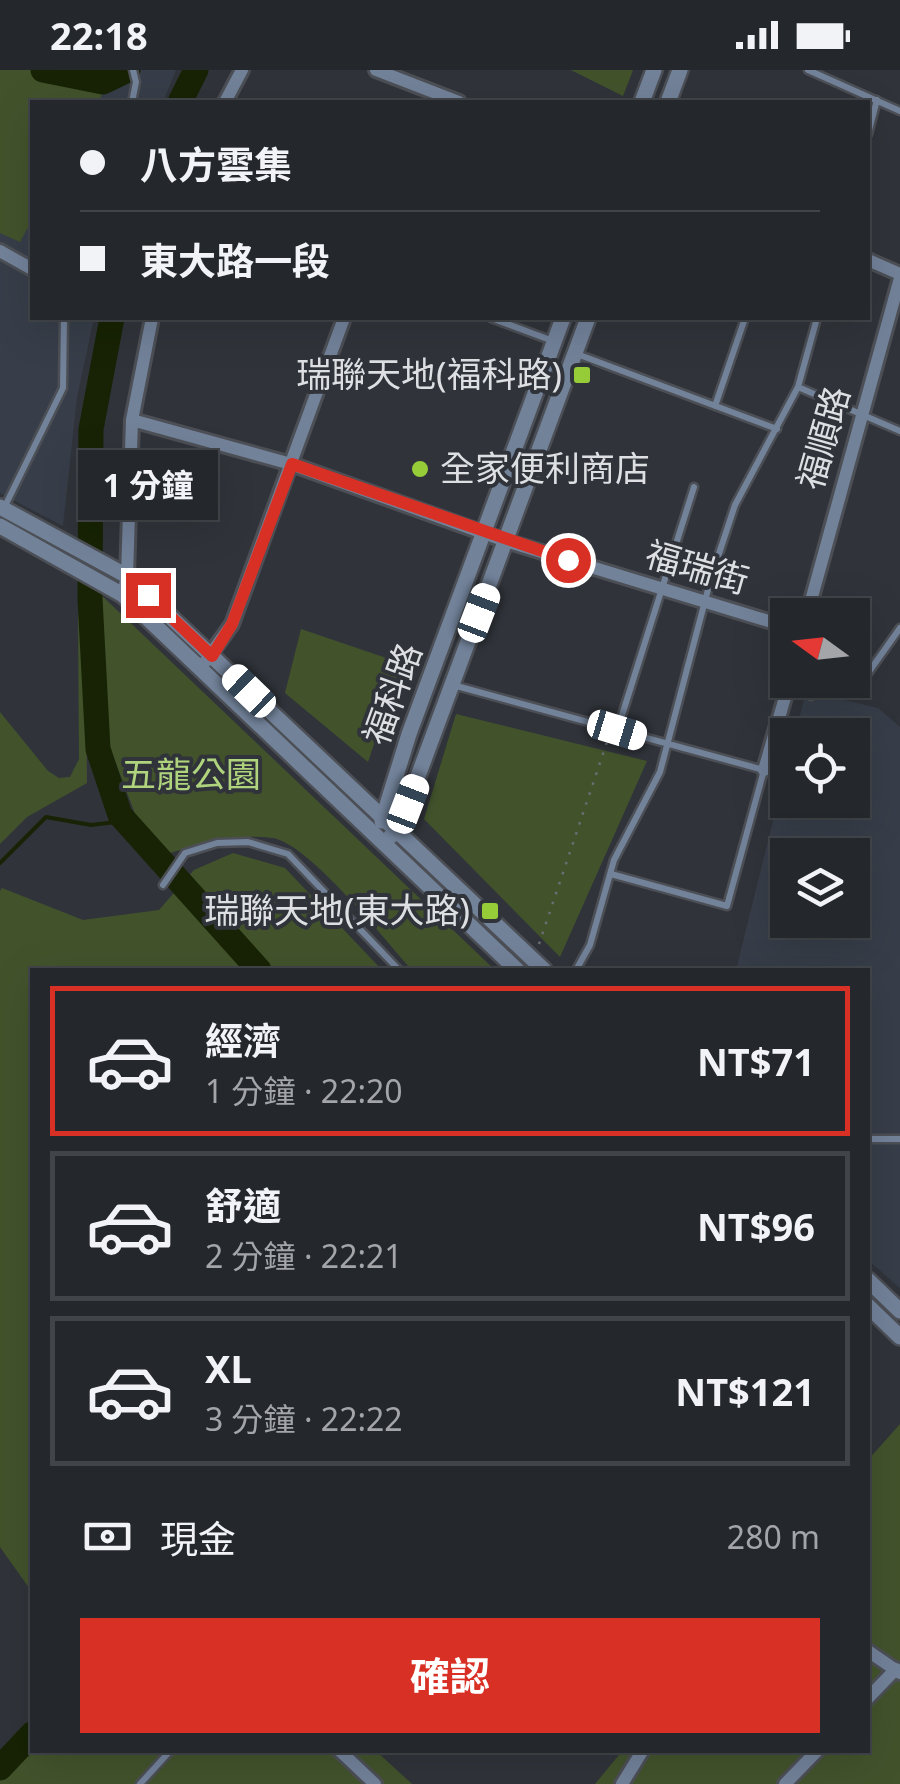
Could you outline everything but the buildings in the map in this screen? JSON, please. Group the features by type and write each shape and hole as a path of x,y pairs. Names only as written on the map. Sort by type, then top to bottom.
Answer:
{"street":[{"path":"227,100 242,70"},
{"path":"376,70 431,97"},
{"path":"643,100 654,70"},
{"path":"669,100 680,70"},
{"path":"0,250 30,268"},
{"path":"870,261 900,276"},
{"name":"福順路","path":"812,598 900,276"},
{"path":"123,595 132,420 152,320"},
{"path":"206,661 232,624 343,320"},
{"name":"福科路","path":"384,843 382,816 562,320"},
{"name":"福科路","path":"384,843 398,830 587,320"},
{"name":"福瑞街","path":"132,420 292,464 484,534 770,622"},
{"path":"1,514 126,576 384,843 516,968"},
{"path":"1,514 123,595 206,661 398,830 539,965"},
{"path":"764,770 785,698"},
{"path":"870,1282 900,1310"},
{"path":"870,1308 900,1337"},
{"path":"870,1653 898,1671 870,1696"},
{"path":"342,1753 375,1784"},
{"path":"622,1784 641,1753"},
{"path":"785,1784 815,1753"}],"lane":[{"path":"131,70 136,82 132,100"},
{"path":"808,70 900,110"},
{"path":"870,126 877,100"},
{"path":"1,514 63,388 64,320"},
{"path":"496,320 554,341"},
{"path":"715,406 744,320"},
{"path":"577,968 590,945 614,860 660,772 735,505 801,388 817,320"},
{"path":"575,353 776,429"},
{"path":"801,388 900,431"},
{"path":"617,730 694,487"},
{"path":"870,670 900,628"},
{"path":"452,685 764,770 727,906 610,874"},
{"path":"163,886 184,852 217,843 248,842 288,854 397,968"},
{"path":"870,1139 900,1139"},
{"path":"140,1784 168,1753"}],"path":[{"path":"539,965 608,739 617,730"}],"shaded area":[{"path":"0,70 176,70 164,100 30,100 30,320 94,320 77,397 63,526 0,493"},
{"path":"804,698 836,698 878,708 900,727 900,1288 870,1262 870,968 736,968 774,818 870,818 870,718 799,718"}],"green space":[{"path":"0,70 111,70 100,100 30,100 30,224 20,242 0,233"},
{"path":"571,70 633,70 623,96"},
{"name":"五龍公園","path":"98,592 493,968 410,968 326,874 288,844 273,838 232,838 166,854 142,832 115,761 106,751"},
{"path":"85,609 87,783 27,817 0,844 0,712 48,771 59,778 70,777 79,759 78,615"},
{"path":"301,629 401,663 368,762 285,693"},
{"path":"456,714 647,761 560,957 424,819"},
{"path":"233,853 285,868 380,968 30,968 30,1589 0,1547 0,891 2,888 83,920 159,910 194,870"},
{"path":"900,1424 900,1784 595,1784 621,1753 870,1753 870,1458"},
{"path":"30,1741 30,1753 378,1753 412,1784 0,1784 0,1774"}],"waterway":[{"path":"43,70 103,82 128,70"},
{"path":"181,100 196,70"},
{"path":"112,320 91,429 90,599 98,749 120,815 257,968"},
{"path":"0,863 46,817 91,825 124,821"},
{"path":"0,1768 30,1736"}],"place":[{"name":"瑞聯天地(福科路)","path":"582,375"},
{"name":"全家便利商店","path":"420,469"},
{"name":"瑞聯天地(東大路)","path":"490,911"}],"route":[{"path":"148,595 212,656 232,624 292,464 484,534 568,560"}]}
